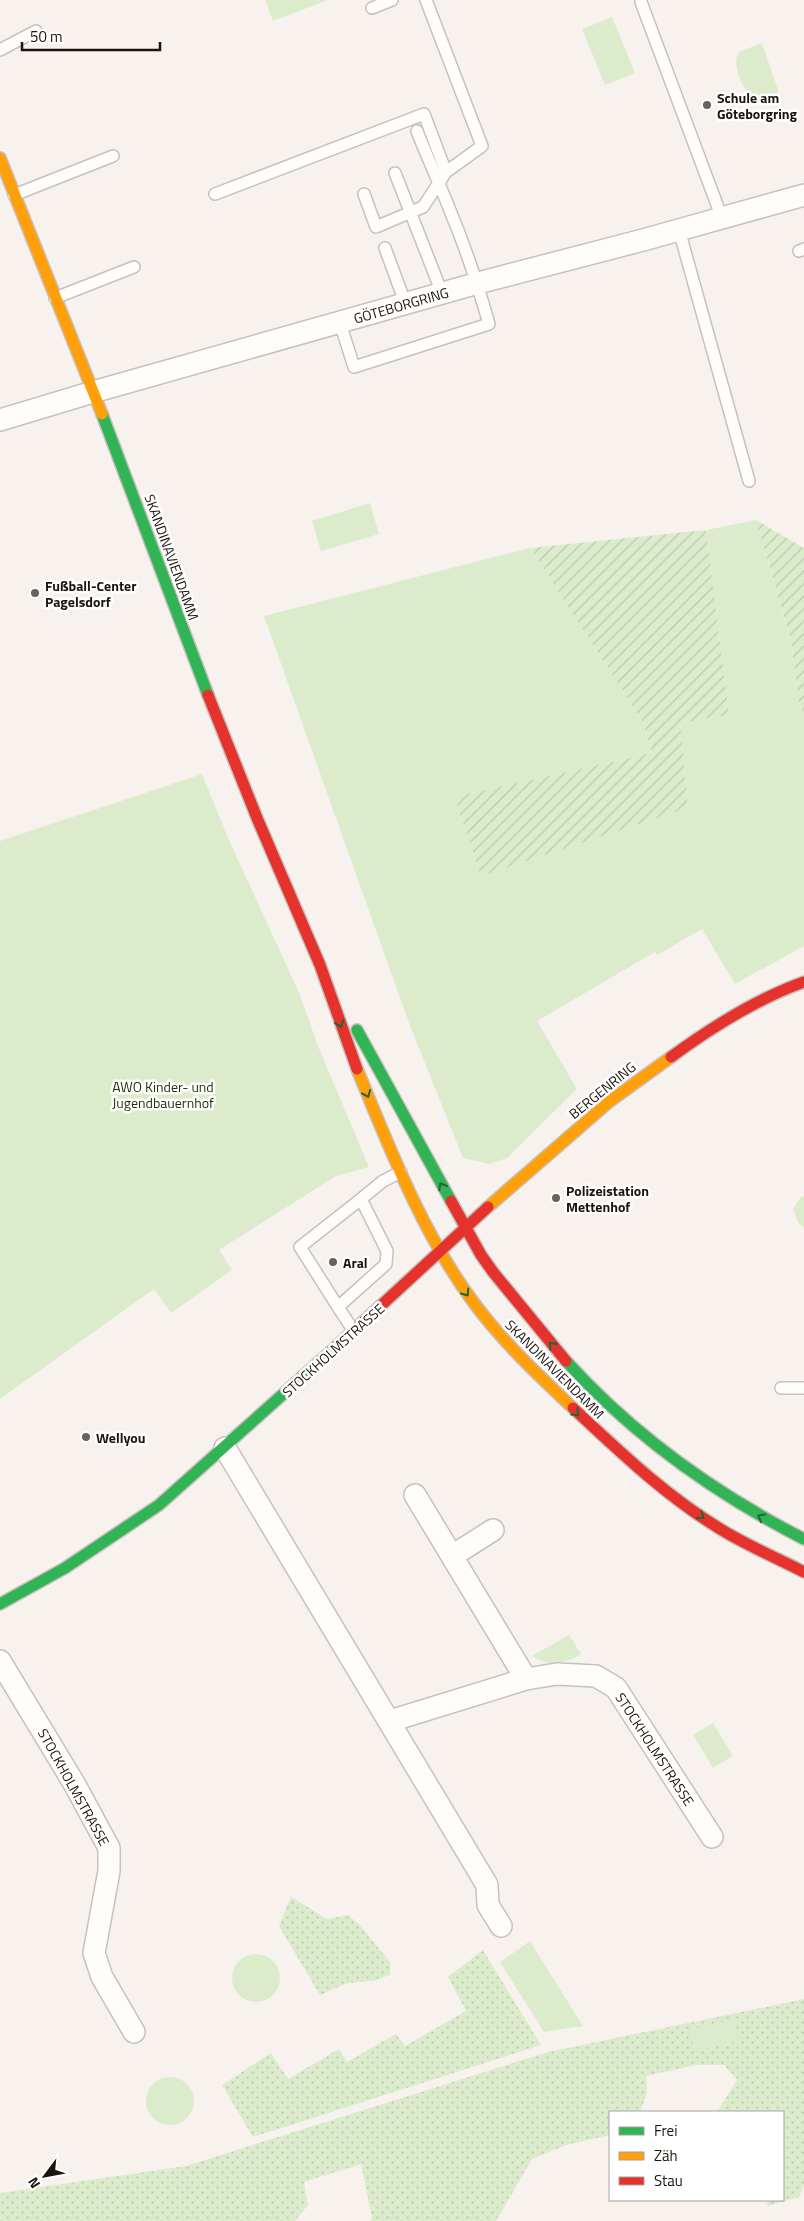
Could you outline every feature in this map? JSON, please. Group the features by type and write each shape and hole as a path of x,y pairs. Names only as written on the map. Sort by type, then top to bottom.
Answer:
{"main road":[{"name":"SKANDINAVIENDAMM","path":"0,158 93,392 197,667 257,818 320,966 349,1049 401,1172 441,1251 462,1287 498,1334 552,1391 618,1451 668,1493 722,1530 753,1548 804,1572"},
{"name":"SKANDINAVIENDAMM","path":"320,966 400,1106 465,1229 500,1282 546,1338 602,1400 623,1419 690,1471 745,1508 804,1539"},
{"name":"BERGENRING","path":"441,1251 610,1101 647,1073 752,1004 775,992 804,982"},
{"name":"STOCKHOLMSTRASSE","path":"0,1604 64,1568 159,1505 225,1448 441,1251"}],"street":[{"name":"GÖTEBORGRING","path":"0,420 478,283 679,230 804,194"},
{"path":"225,1448 487,1885 488,1905 501,1926"},
{"path":"415,1495 526,1679"},
{"path":"452,1556 493,1530"},
{"name":"STOCKHOLMSTRASSE","path":"0,1661 75,1785 109,1848 109,1871 94,1953 102,1977 134,2032"},
{"name":"STOCKHOLMSTRASSE","path":"390,1721 526,1679 557,1674 596,1676 616,1688 712,1837"}],"lane":[{"path":"372,8 392,0"},
{"path":"364,194 376,227 411,214 424,207 446,172 482,146 426,0"},
{"path":"641,2 722,218"},
{"path":"0,50 36,31"},
{"path":"215,194 424,114 446,172"},
{"path":"340,324 354,366 489,324 478,283 417,131"},
{"path":"14,195 113,156"},
{"path":"395,174 442,294"},
{"path":"679,230 748,481"},
{"path":"385,248 406,305"},
{"path":"55,298 134,267"},
{"path":"353,1330 300,1247 383,1181 401,1172"},
{"path":"338,1307 386,1264 387,1251 361,1199"},
{"path":"781,1388 804,1388"}],"green space":[{"path":"265,0 328,0 273,21"},
{"path":"612,17 635,73 605,85 582,29"},
{"path":"762,43 778,90 774,99 757,102 748,93 740,79 736,65 739,52"},
{"path":"370,503 379,534 321,551 312,521"},
{"path":"756,520 791,642 799,702 804,716 804,946 735,984 702,929 657,955 655,952 537,1021 577,1089 507,1158 489,1164 463,1158 409,1023 264,616 530,548 643,722 652,753 454,797 481,876 688,808 680,723 729,715 706,530"},
{"path":"756,520 804,548 804,716 799,702 791,641"},
{"path":"706,530 729,715 680,723 688,808 481,876 454,797 652,753 643,722 530,548"},
{"name":"AWO Kinder- und Jugendbauernhof","path":"202,774 229,840 300,995 318,1046 369,1167 336,1176 219,1250 232,1270 171,1313 154,1289 0,1399 0,841"},
{"path":"804,1196 804,1228 798,1222 793,1209 801,1197"},
{"path":"569,1635 581,1654 569,1660 556,1663 544,1662 532,1656"},
{"path":"713,1723 733,1756 713,1768 693,1735"},
{"path":"291,1897 327,1919 348,1915 359,1924 390,1962 390,1975 373,1981 348,1983 320,1995 279,1926"},
{"path":"530,1941 583,2026 544,2032 500,1962"},
{"path":"483,1950 541,2045 253,2137 222,2085 271,2053 288,2079 339,2049 347,2062 396,2034 405,2046 466,2011 448,1977"},
{"path":"256,1954 265,1956 273,1961 278,1969 280,1978 278,1987 273,1995 265,2000 256,2002 247,2000 239,1995 234,1987 232,1978 234,1969 239,1961 247,1956"},
{"path":"804,1999 804,2186 799,2197 768,2206 766,2201 784,2201 784,2111 718,2111 737,2080 724,2065 696,2065 646,2076 646,2095 639,2111 609,2111 609,2135 566,2145 532,2159 496,2221 370,2221 372,2218 361,2164 304,2182 308,2205 295,2221 0,2221 0,2193 186,2166 548,2052"},
{"path":"734,2020 739,2041 694,2051 690,2029"},
{"path":"170,2077 179,2079 187,2084 192,2092 194,2101 192,2110 187,2118 179,2123 170,2125 161,2123 153,2118 148,2110 146,2101 148,2092 153,2084 161,2079"}],"traffic: fast":[{"path":"102,414 208,695"},
{"path":"357,1030 451,1201"},
{"path":"0,1604 65,1568 159,1505 337,1346"},
{"path":"566,1361 619,1414 677,1461 738,1502 804,1539"}],"traffic: slow":[{"path":"0,158 102,414"},
{"path":"488,1207 610,1101 671,1057"},
{"path":"357,1069 408,1190 455,1276 474,1303 509,1345 573,1408"}],"traffic: jam":[{"path":"208,695 257,818 320,965 357,1069"},
{"path":"671,1057 702,1035 752,1005 804,982"},
{"path":"451,1201 481,1255 493,1272 566,1361"},
{"path":"337,1346 488,1207"},
{"path":"573,1408 644,1473 682,1503 732,1536 804,1572"}],"place":[{"name":"Schule am Göteborgring","path":"707,105"},
{"name":"Fußball-Center Pagelsdorf","path":"35,593"},
{"name":"Polizeistation Mettenhof","path":"556,1198"},
{"name":"Aral","path":"333,1262"},
{"name":"Wellyou","path":"86,1437"}]}
